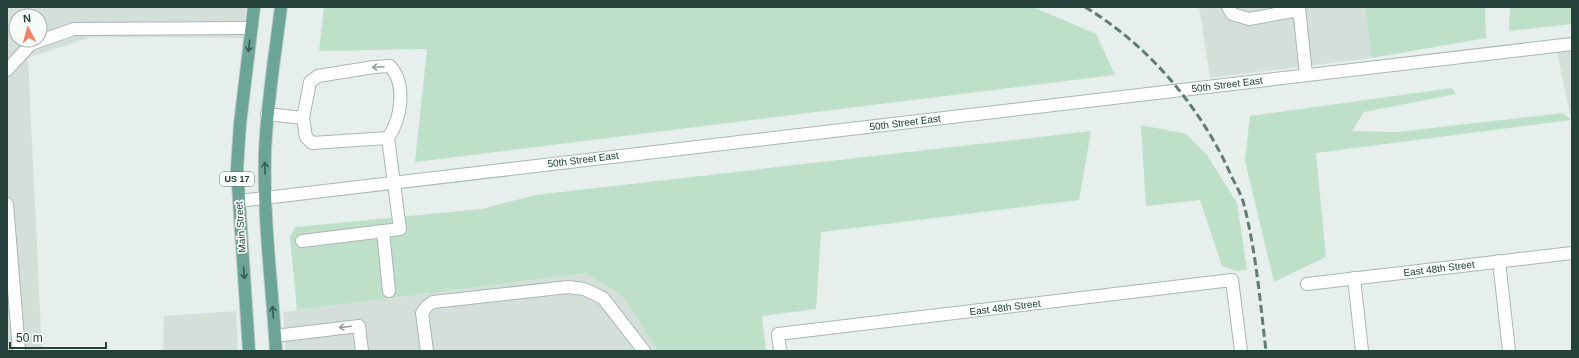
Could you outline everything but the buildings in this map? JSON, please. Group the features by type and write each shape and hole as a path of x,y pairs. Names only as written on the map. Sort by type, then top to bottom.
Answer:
{"main road":[{"name":"Main Street","path":"249,351 237,169 240,124 254,7"},
{"name":"US 17","path":"276,351 265,197 265,152 281,7"}],"street":[{"path":"1228,7 1232,14 1249,19 1299,9 1306,74"},
{"path":"7,70 32,44 74,29 251,28"},
{"name":"50th Street East","path":"239,201 1306,74 1572,44"},
{"path":"302,241 400,229 388,138 396,127 401,104 396,73 390,66 374,67 318,76 310,82 303,118 306,137 312,143 388,138"},
{"path":"268,114 303,118"},
{"path":"7,204 18,351"},
{"path":"383,231 389,291"},
{"name":"East 48th Street","path":"1307,284 1572,253"},
{"path":"1499,261 1510,351"},
{"path":"1354,278 1362,351"},
{"name":"East 48th Street","path":"780,351 778,334 1232,280 1241,351"},
{"path":"427,351 422,313 427,306 433,302 568,287 584,289 603,298 644,351"},
{"path":"275,336 359,326 362,351"}],"shaded area":[{"path":"7,7 246,7 243,38 92,37 28,58 42,351 7,351"},
{"path":"1199,7 1365,7 1372,58 1210,78"},
{"path":"1572,51 1572,124 1557,52"},
{"path":"585,273 622,295 658,351 286,351 283,312"},
{"path":"236,311 238,351 163,351 164,316"}],"green space":[{"path":"324,7 1033,7 1096,34 1115,75 415,162 427,49 319,51"},
{"path":"1365,7 1485,7 1486,38 1372,58"},
{"path":"1510,7 1572,7 1572,24 1509,31"},
{"path":"1452,88 1456,94 1364,112 1352,131 1397,132 1563,113 1571,120 1316,153 1326,257 1274,282 1245,161 1250,116"},
{"path":"1141,125 1186,134 1207,155 1237,203 1247,270 1237,271 1222,266 1200,200 1146,206"},
{"path":"1091,131 1079,200 821,232 816,309 762,316 766,351 658,351 622,295 585,273 297,310 290,237 295,227 482,209 535,195"}],"railway":[{"path":"1085,7 1108,22 1130,40 1170,79 1188,101 1218,148 1243,201 1257,276 1266,351"}]}
